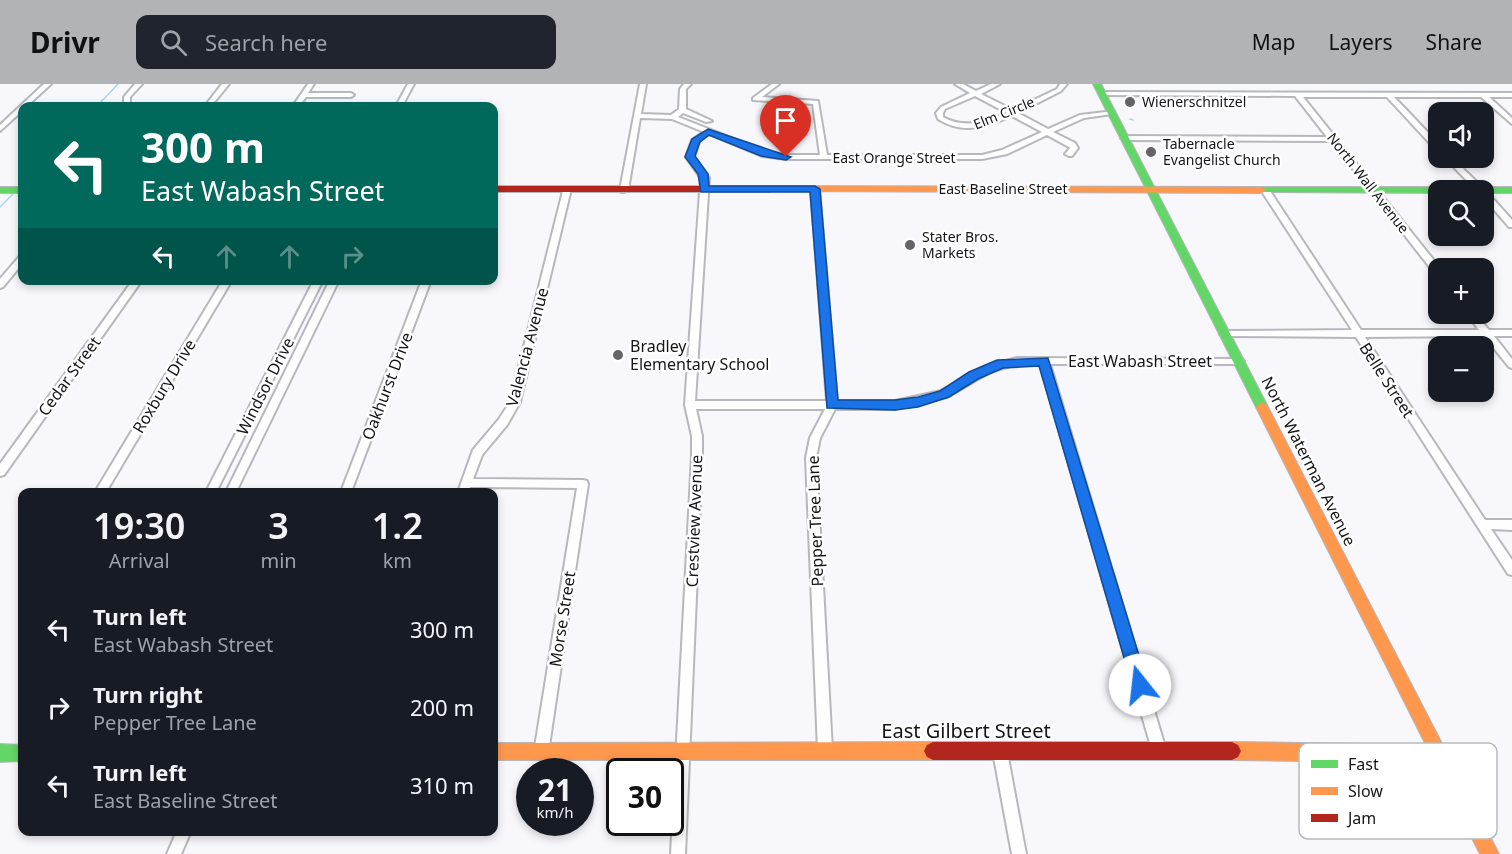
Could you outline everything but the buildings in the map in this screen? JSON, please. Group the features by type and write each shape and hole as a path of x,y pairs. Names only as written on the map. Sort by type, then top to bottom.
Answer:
{"main road":[{"name":"North Waterman Avenue","path":"1100,89 1433,743"},
{"name":"East Baseline Street","path":"498,189 1428,190"},
{"name":"East Baseline Street","path":"1494,190 1512,190"},
{"name":"East Gilbert Street","path":"498,752 684,753 825,750 1299,752"},
{"path":"0,753 18,753"},
{"name":"North Waterman Avenue","path":"1482,839 1490,854"}],"street":[{"path":"28,102 48,84"},
{"path":"127,102 127,97 139,84"},
{"path":"211,102 226,84"},
{"path":"299,102 311,84"},
{"path":"401,102 411,84"},
{"path":"624,190 643,84"},
{"path":"673,117 681,111 683,89 688,84"},
{"path":"776,84 755,99 816,102 824,157"},
{"path":"958,84 1072,145 1071,152"},
{"name":"Elm Circle","path":"997,84 943,108 939,113 940,118 956,127 974,127 1059,90 1064,84"},
{"path":"1307,84 1315,94"},
{"path":"1100,89 1297,94 1512,94"},
{"name":"North Wall Avenue","path":"1297,94 1428,260"},
{"path":"1388,94 1428,136"},
{"path":"1483,94 1512,122"},
{"path":"303,95 351,95"},
{"path":"681,111 708,121"},
{"path":"0,129 18,112"},
{"name":"East Orange Street","path":"638,116 673,117 765,154 786,157 982,157 1004,152 1089,114 1112,112"},
{"path":"704,189 703,174 690,157 696,141 708,132"},
{"path":"1125,138 1333,139"},
{"path":"1458,168 1470,180"},
{"name":"Valencia Avenue","path":"465,488 477,453 503,422 514,402 567,189"},
{"name":"Crestview Avenue","path":"678,854 697,456 697,436 690,405 704,189"},
{"path":"815,189 832,405"},
{"name":"Belle Street","path":"1265,189 1512,570"},
{"path":"1494,205 1512,225"},
{"path":"0,285 18,264"},
{"name":"Cedar Street","path":"0,472 134,285"},
{"name":"Roxbury Drive","path":"102,488 225,285"},
{"name":"Windsor Drive","path":"213,488 315,285"},
{"name":"Windsor Drive","path":"233,488 332,285"},
{"name":"Oakhurst Drive","path":"348,488 425,285"},
{"path":"1479,324 1512,365"},
{"path":"1225,334 1512,333"},
{"path":"1044,361 1159,750"},
{"name":"East Wabash Street","path":"690,405 895,405 918,402 944,394 974,375 1002,363 1239,361"},
{"path":"259,397 278,397"},
{"name":"Pepper Tree Lane","path":"825,750 811,458 815,438 832,405"},
{"name":"Morse Street","path":"465,488 583,484 541,753"},
{"path":"1482,524 1512,525"},
{"path":"1000,752 1019,854"},
{"path":"174,854 182,836"}],"waterway":[{"path":"101,102 118,84"},
{"path":"0,207 13,194"}],"traffic: fast":[{"path":"1097,84 1262,407"},
{"path":"0,190 18,190"},
{"path":"1261,190 1512,190"},
{"path":"0,753 18,753"}],"traffic: slow":[{"path":"770,189 1261,190"},
{"path":"1262,407 1433,743"},
{"path":"498,752 933,751"},
{"path":"1232,751 1299,752"},
{"path":"1482,839 1490,854"}],"traffic: jam":[{"path":"498,189 770,189"},
{"path":"933,751 1232,751"}],"place":[{"name":"Wienerschnitzel","path":"1130,102"},
{"name":"Tabernacle Evangelist Church","path":"1151,152"},
{"name":"Stater Bros. Markets","path":"910,245"},
{"name":"Bradley Elementary School","path":"618,355"}],"route":[{"path":"786,157 765,154 708,132 693,144 690,157 705,178 704,189 815,189 832,405 895,405 918,402 944,394 974,375 1002,363 1044,361 1140,685"}]}
